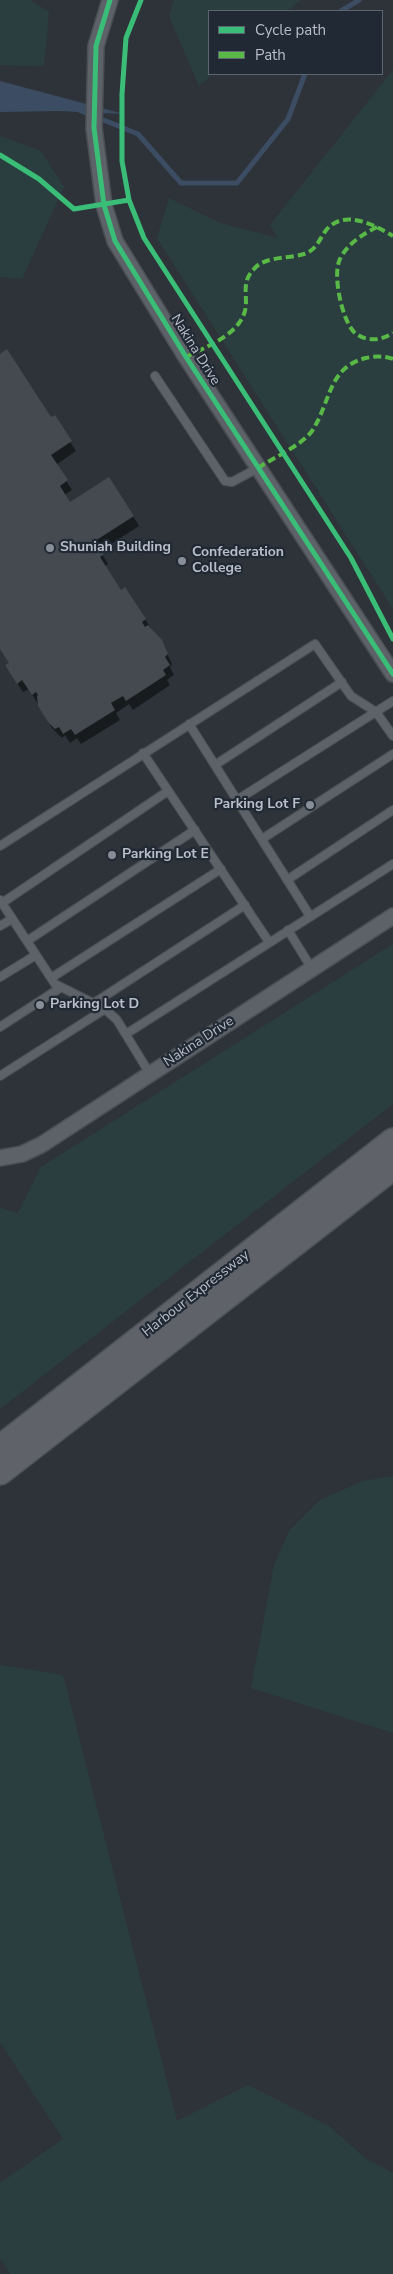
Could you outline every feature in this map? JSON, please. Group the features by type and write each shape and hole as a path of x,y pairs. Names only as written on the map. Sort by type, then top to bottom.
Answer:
{"main road":[{"name":"Harbour Expressway","path":"0,1448 393,1141"},
{"name":"Harbour Expressway","path":"0,1472 393,1167"}],"street":[{"name":"Nakina Drive","path":"110,0 96,46 94,128 104,205 115,241 186,357 393,674"},
{"name":"Nakina Drive","path":"0,1158 22,1154 41,1145 393,916"}],"lane":[{"path":"155,376 225,481 232,482 258,468"},
{"path":"0,846 315,644 351,696 376,712 393,736"},
{"path":"215,765 342,682"},
{"path":"237,800 393,701"},
{"path":"189,724 310,916"},
{"path":"143,753 269,942"},
{"path":"262,839 393,754"},
{"path":"150,1074 117,1020 105,1008 60,988 51,978 1,901 168,791"},
{"path":"287,880 393,810"},
{"path":"27,941 194,830"},
{"path":"126,1034 393,864"},
{"path":"51,978 220,868"},
{"path":"94,1003 245,905"},
{"path":"0,926 12,919"},
{"path":"288,930 312,969"},
{"path":"0,977 36,955"},
{"path":"0,1027 60,988"},
{"path":"0,1076 105,1008"}],"green space":[{"path":"0,0 30,0 49,12 44,66 0,65"},
{"path":"174,0 301,0 288,10 208,10 208,75 212,75 199,86 169,16"},
{"path":"393,70 393,609 157,238 169,198 220,223 278,238 270,225"},
{"path":"0,136 41,151 64,187 22,279 0,277"},
{"path":"393,944 393,1104 0,1409 0,1208 18,1213 41,1167"},
{"path":"393,1476 393,1733 251,1688 274,1565 289,1531 320,1500 363,1481"},
{"path":"0,1665 63,1675 177,2121 248,2085 329,2126 365,2158 393,2173 393,2274 10,2274 0,2258 0,2183 63,2139 0,2042"}],"water":[{"path":"0,81 124,114 57,111 0,112"}],"building":[{"name":"Shuniah Building","path":"7,349 51,417 55,415 72,441 51,455 68,480 60,486 70,502 109,477 134,516 95,541 104,554 100,557 121,590 125,587 146,619 142,622 145,627 148,625 162,640 168,654 165,657 170,665 163,670 166,675 126,701 123,696 111,703 115,710 75,735 71,729 63,734 59,727 55,729 48,722 38,706 38,695 36,692 32,695 22,680 17,684 5,665 9,663 0,649 0,354"}],"waterway":[{"path":"343,10 359,0"},
{"path":"79,110 138,134 181,183 237,183 288,119 305,75"}],"marked path":[{"path":"186,357 214,343 232,331 239,323 244,314 246,304 248,277 258,265 270,260 298,256 312,250 327,229 334,223 342,220 360,221 378,227 393,236"},
{"path":"377,227 356,240 343,254 338,266 338,286 342,308 354,332 368,339 383,338 393,333"},
{"path":"258,468 294,446 312,431 337,377 344,369 366,358 387,357 393,359"}],"cycle path":[{"path":"110,0 96,46 94,128 104,205 115,241 186,357 393,674"},
{"path":"141,0 126,38 122,94 122,161 129,200 144,238 351,558 393,639"},
{"path":"0,155 39,179 74,209 129,200"}],"place":[{"name":"Shuniah Building","path":"50,548"},
{"name":"Confederation College","path":"182,561"},
{"name":"Parking Lot F","path":"310,805"},
{"name":"Parking Lot E","path":"112,855"},
{"name":"Parking Lot D","path":"40,1005"}]}
